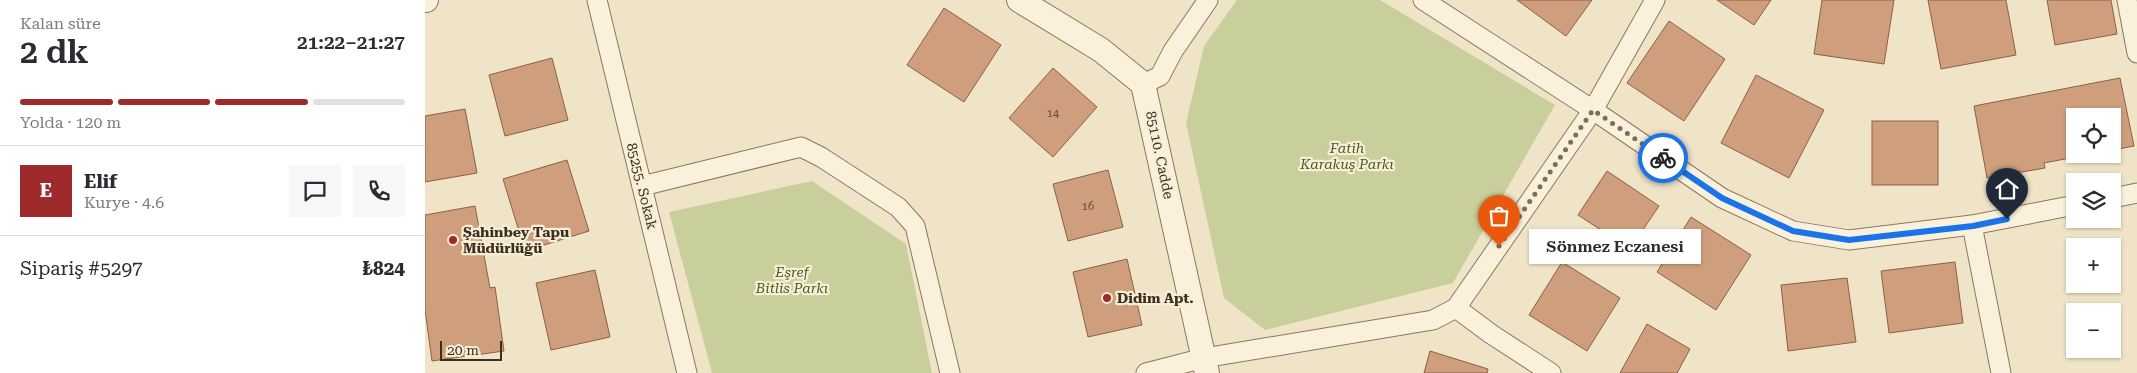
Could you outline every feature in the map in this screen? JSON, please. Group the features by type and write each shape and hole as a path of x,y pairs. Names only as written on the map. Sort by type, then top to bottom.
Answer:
{"street":[{"name":"85255. Sokak","path":"597,0 687,373"},
{"path":"1019,0 1101,50 1143,84 1160,76 1173,50 1208,0"},
{"path":"1423,0 1593,110 1722,198 1793,231 1849,240 1973,226 2066,207"},
{"path":"1146,373 1205,365 1433,320 1456,308 1593,110 1655,0"},
{"path":"2127,0 2137,53"},
{"name":"85110. Cadde","path":"1143,84 1205,365"},
{"path":"642,186 801,147 821,157 898,207 915,226 949,373"},
{"path":"2121,196 2137,193"},
{"path":"1973,226 2001,373"},
{"path":"1456,308 1491,334 1551,373"}],"green space":[{"name":"Fatih Karakuş Parkı","path":"1237,0 1380,0 1555,105 1453,283 1265,330 1224,298 1186,123 1204,46"},
{"name":"Eşref Bitlis Parkı","path":"812,181 906,244 932,373 712,373 669,212"}],"building":[{"path":"1517,0 1592,0 1566,36"},
{"path":"1717,0 1771,0 1754,25"},
{"path":"1822,0 1894,0 1884,64 1814,54"},
{"path":"1928,0 2006,0 2016,55 1941,69"},
{"path":"2047,0 2111,0 2117,34 2055,45"},
{"path":"944,8 1001,45 964,102 907,65"},
{"path":"1669,21 1725,59 1684,121 1627,83"},
{"path":"552,58 568,120 505,136 489,75"},
{"path":"1053,68 1097,107 1053,157 1009,118"},
{"path":"1756,75 1824,110 1789,178 1721,143"},
{"path":"2120,78 2134,146 2121,148 2121,108 2066,108 2066,159 2044,163 2045,168 1987,178 1974,106"},
{"path":"465,109 477,173 425,182 425,116"},
{"path":"1872,121 1938,121 1938,185 1872,185"},
{"path":"567,160 589,231 525,251 503,179"},
{"path":"1108,170 1123,227 1068,241 1053,184"},
{"path":"1607,171 1659,206 1630,249 1578,215"},
{"path":"475,206 490,288 495,287 504,351 432,361 425,310 425,215"},
{"path":"1691,217 1751,255 1716,310 1657,272"},
{"name":"Didim Apt.","path":"1127,259 1142,325 1088,337 1073,272"},
{"path":"1562,262 1620,298 1587,351 1529,315"},
{"path":"1955,262 1963,323 1889,333 1881,271"},
{"path":"595,270 610,337 551,350 536,283"},
{"path":"1847,278 1856,342 1788,351 1781,285"},
{"path":"1647,324 1690,349 1677,373 1620,373"},
{"path":"1430,351 1488,369 1487,373 1424,373"}],"way so far":[{"path":"1499,246 1593,110 1663,158"}],"place":[{"name":"Şahinbey Tapu Müdürlüğü","path":"453,240"},
{"name":"Sönmez Eczanesi","path":"1499,246"},
{"name":"Didim Apt.","path":"1107,298"}],"route":[{"path":"1663,158 1722,198 1793,231 1849,240 1973,226 2007,219"}]}
